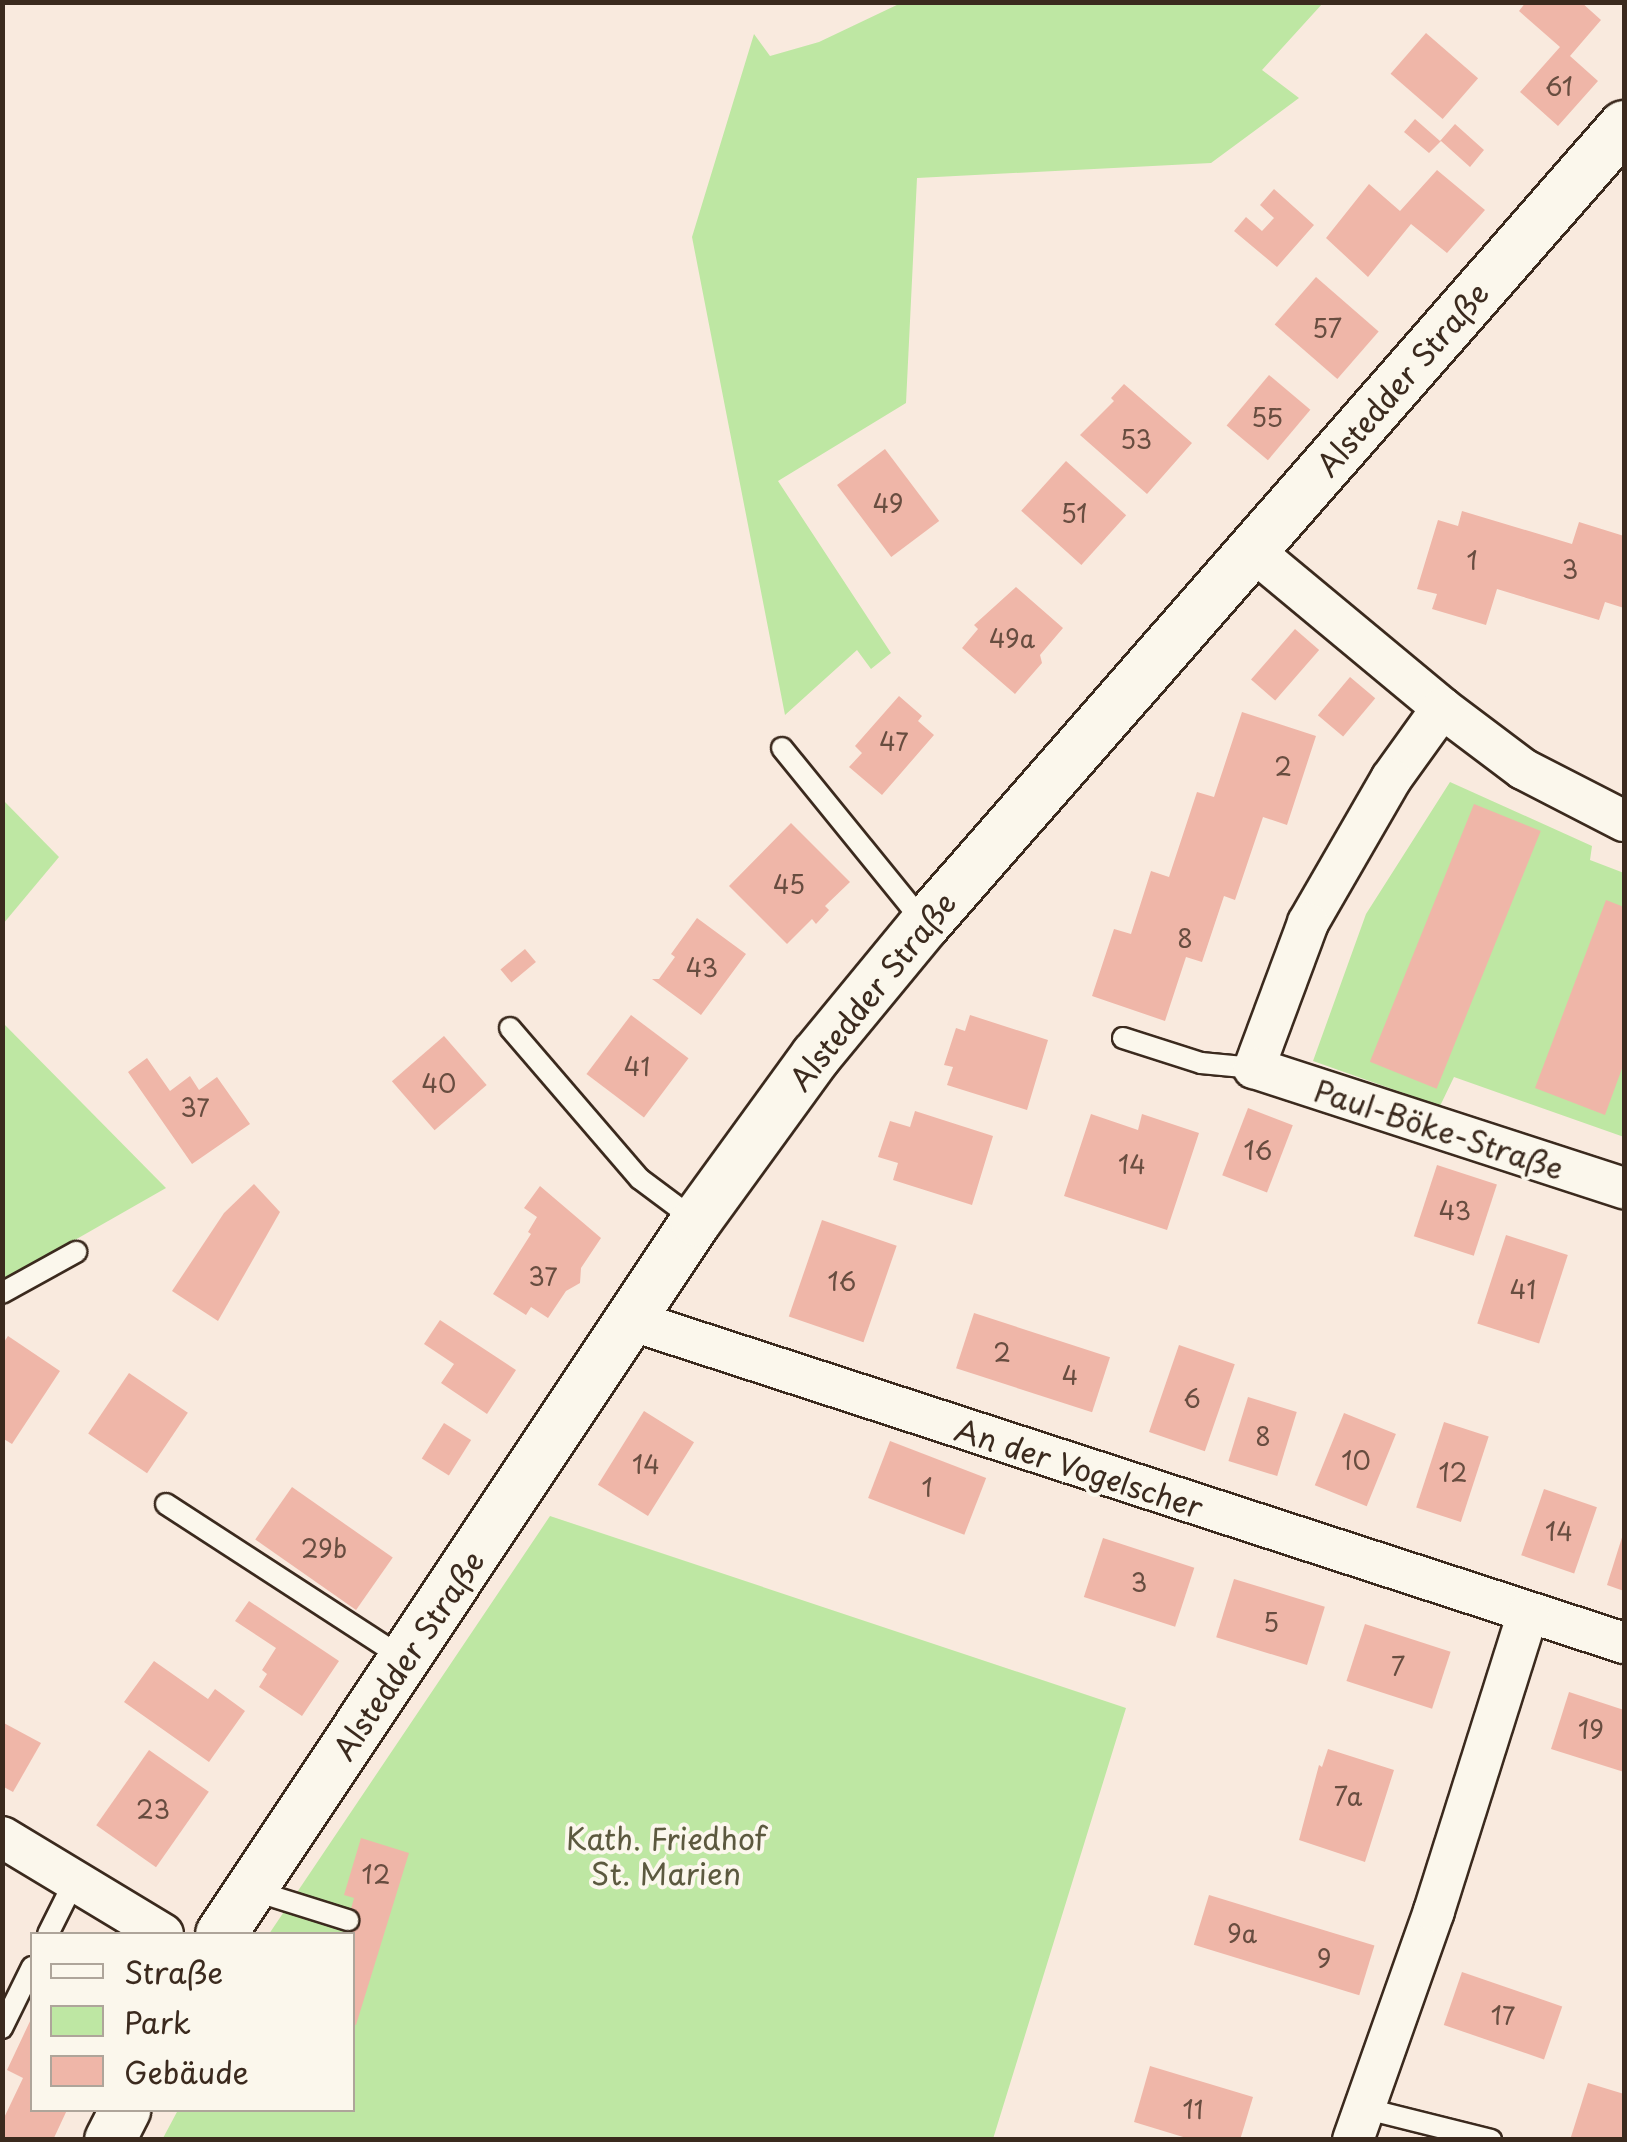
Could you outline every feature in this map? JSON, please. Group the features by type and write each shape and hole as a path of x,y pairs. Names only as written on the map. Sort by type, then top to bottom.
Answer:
{"street":[{"name":"Alstedder Straße","path":"222,1932 696,1221 816,1056 925,924 1624,126"},
{"path":"1252,550 1442,708 1523,769 1624,821"},
{"path":"1254,1068 1308,923 1390,779 1442,708"},
{"name":"Paul-Böke-Straße","path":"1254,1068 1624,1188"},
{"name":"An der Vogelscher","path":"630,1320 1624,1644"},
{"path":"1360,2124 1528,1612"},
{"path":"2,1837 160,1932"},
{"path":"110,2140 124,2112"}],"lane":[{"path":"782,748 925,924"},
{"path":"510,1028 640,1179 696,1221"},
{"path":"1123,1038 1201,1063 1254,1068"},
{"path":"2,1293 76,1252"},
{"path":"166,1504 404,1660"},
{"path":"49,1932 75,1880"},
{"path":"250,1889 348,1920"},
{"path":"2,2028 30,1971"},
{"path":"1360,2124 1491,2140"}],"green space":[{"path":"901,3 1323,3 1262,70 1299,98 1211,163 917,178 906,403 778,481 891,653 871,669 857,650 785,715 692,237 754,34 770,56 819,42"},
{"path":"1450,782 1592,846 1590,860 1624,873 1624,1137 1454,1077 1440,1106 1313,1061 1366,914"},
{"path":"3,800 59,857 3,924"},
{"path":"2,1022 166,1188 3,1281 2,1281"},
{"name":"Kath. Friedhof St. Marien","path":"550,1516 1126,1708 993,2139 162,2140 177,2112 355,2112 355,1932 270,1932"}],"building":[{"path":"1526,2 1581,2 1601,20 1570,56 1598,81 1558,126 1520,92 1560,47 1519,11"},
{"path":"1426,33 1478,78 1443,119 1391,74"},
{"path":"1415,119 1440,141 1455,124 1484,150 1470,167 1441,141 1429,153 1404,132"},
{"path":"1437,170 1485,210 1447,253 1411,224 1368,277 1326,238 1369,184 1400,211"},
{"path":"1274,189 1314,225 1277,267 1234,231 1246,217 1262,231 1274,218 1260,205"},
{"path":"1316,277 1379,331 1337,379 1275,325"},
{"path":"1269,375 1310,410 1268,460 1227,426"},
{"path":"1124,384 1192,443 1147,494 1080,435 1114,401 1111,398"},
{"path":"885,449 939,521 891,557 837,485"},
{"path":"1066,461 1126,515 1081,565 1021,511"},
{"path":"1462,511 1572,544 1579,522 1624,536 1624,608 1605,602 1599,620 1497,589 1486,625 1432,609 1437,594 1417,589 1438,520 1458,526"},
{"path":"1016,587 1063,628 1040,655 1042,663 1015,694 962,648 978,629 974,625"},
{"path":"1295,629 1319,650 1275,701 1251,680"},
{"path":"1350,677 1375,698 1343,737 1318,715"},
{"path":"899,696 922,716 918,721 934,735 882,795 849,767 862,753 855,746"},
{"path":"1242,712 1316,736 1287,825 1263,817 1235,900 1224,896 1202,962 1186,957 1165,1021 1092,996 1114,929 1131,934 1151,871 1169,877 1197,792 1214,797"},
{"path":"1474,804 1541,831 1437,1089 1370,1062"},
{"path":"791,823 850,882 825,906 829,910 816,924 812,919 787,944 729,886"},
{"path":"1606,900 1624,907 1624,1063 1605,1115 1535,1088"},
{"path":"697,918 746,954 701,1015 652,979 659,979 675,957 671,954"},
{"path":"525,949 536,962 511,983 500,970"},
{"path":"631,1015 689,1058 644,1117 586,1074"},
{"path":"970,1015 1048,1040 1027,1110 947,1085 953,1067 944,1065 956,1028 965,1031"},
{"path":"444,1036 487,1085 435,1130 392,1081"},
{"path":"147,1058 170,1091 190,1076 199,1090 217,1077 250,1124 192,1164 128,1072"},
{"path":"1248,1108 1293,1125 1267,1192 1222,1175"},
{"path":"915,1111 993,1136 972,1205 893,1180 898,1163 878,1157 890,1121 910,1127"},
{"path":"1091,1114 1138,1130 1142,1114 1199,1133 1167,1230 1064,1196"},
{"path":"1437,1165 1497,1184 1474,1256 1414,1236"},
{"path":"254,1184 280,1212 218,1321 172,1291 224,1213"},
{"path":"540,1186 601,1238 581,1268 580,1283 566,1291 548,1318 531,1307 526,1315 493,1294 531,1234 528,1232 537,1217 524,1208"},
{"path":"822,1220 897,1246 863,1342 789,1316"},
{"path":"1506,1235 1568,1255 1539,1344 1477,1323"},
{"path":"974,1313 1110,1357 1092,1412 956,1368"},
{"path":"440,1320 516,1370 487,1414 441,1383 454,1364 424,1344"},
{"path":"8,1336 60,1371 12,1444 2,1438 2,1345"},
{"path":"1179,1345 1235,1364 1205,1451 1149,1432"},
{"path":"129,1373 188,1413 147,1473 88,1434"},
{"path":"1248,1397 1297,1412 1277,1476 1228,1461"},
{"path":"644,1411 694,1442 648,1516 598,1485"},
{"path":"1344,1413 1396,1434 1367,1506 1315,1485"},
{"path":"1444,1422 1489,1437 1461,1522 1416,1508"},
{"path":"444,1423 471,1440 449,1476 422,1459"},
{"path":"890,1441 986,1478 964,1535 868,1498"},
{"path":"292,1487 393,1558 356,1610 255,1539"},
{"path":"1544,1489 1597,1507 1574,1573 1521,1555"},
{"path":"1624,1531 1624,1591 1607,1585"},
{"path":"1103,1538 1194,1568 1175,1627 1084,1597"},
{"path":"1234,1579 1325,1607 1307,1665 1216,1637"},
{"path":"249,1601 339,1661 302,1716 259,1687 267,1674 262,1670 276,1648 235,1621"},
{"path":"1365,1624 1451,1652 1432,1709 1346,1681"},
{"path":"154,1661 208,1699 215,1689 245,1711 209,1762 124,1702"},
{"path":"1569,1692 1624,1710 1624,1772 1551,1749"},
{"path":"2,1722 41,1743 13,1792 2,1786"},
{"path":"1328,1749 1394,1770 1365,1862 1299,1840 1319,1765 1322,1767"},
{"path":"149,1750 209,1792 156,1867 96,1825"},
{"path":"361,1838 409,1853 356,2025 355,1932 345,1932 354,1898 344,1895"},
{"path":"1209,1895 1374,1946 1359,1995 1194,1945"},
{"path":"1462,1972 1562,2007 1544,2059 1444,2025"},
{"path":"30,2021 30,2112 66,2112 53,2140 2,2140 2,2122 23,2078 7,2070"},
{"path":"1150,2066 1253,2097 1240,2140 1193,2140 1134,2122"},
{"path":"1588,2083 1624,2094 1624,2140 1570,2140"}]}
